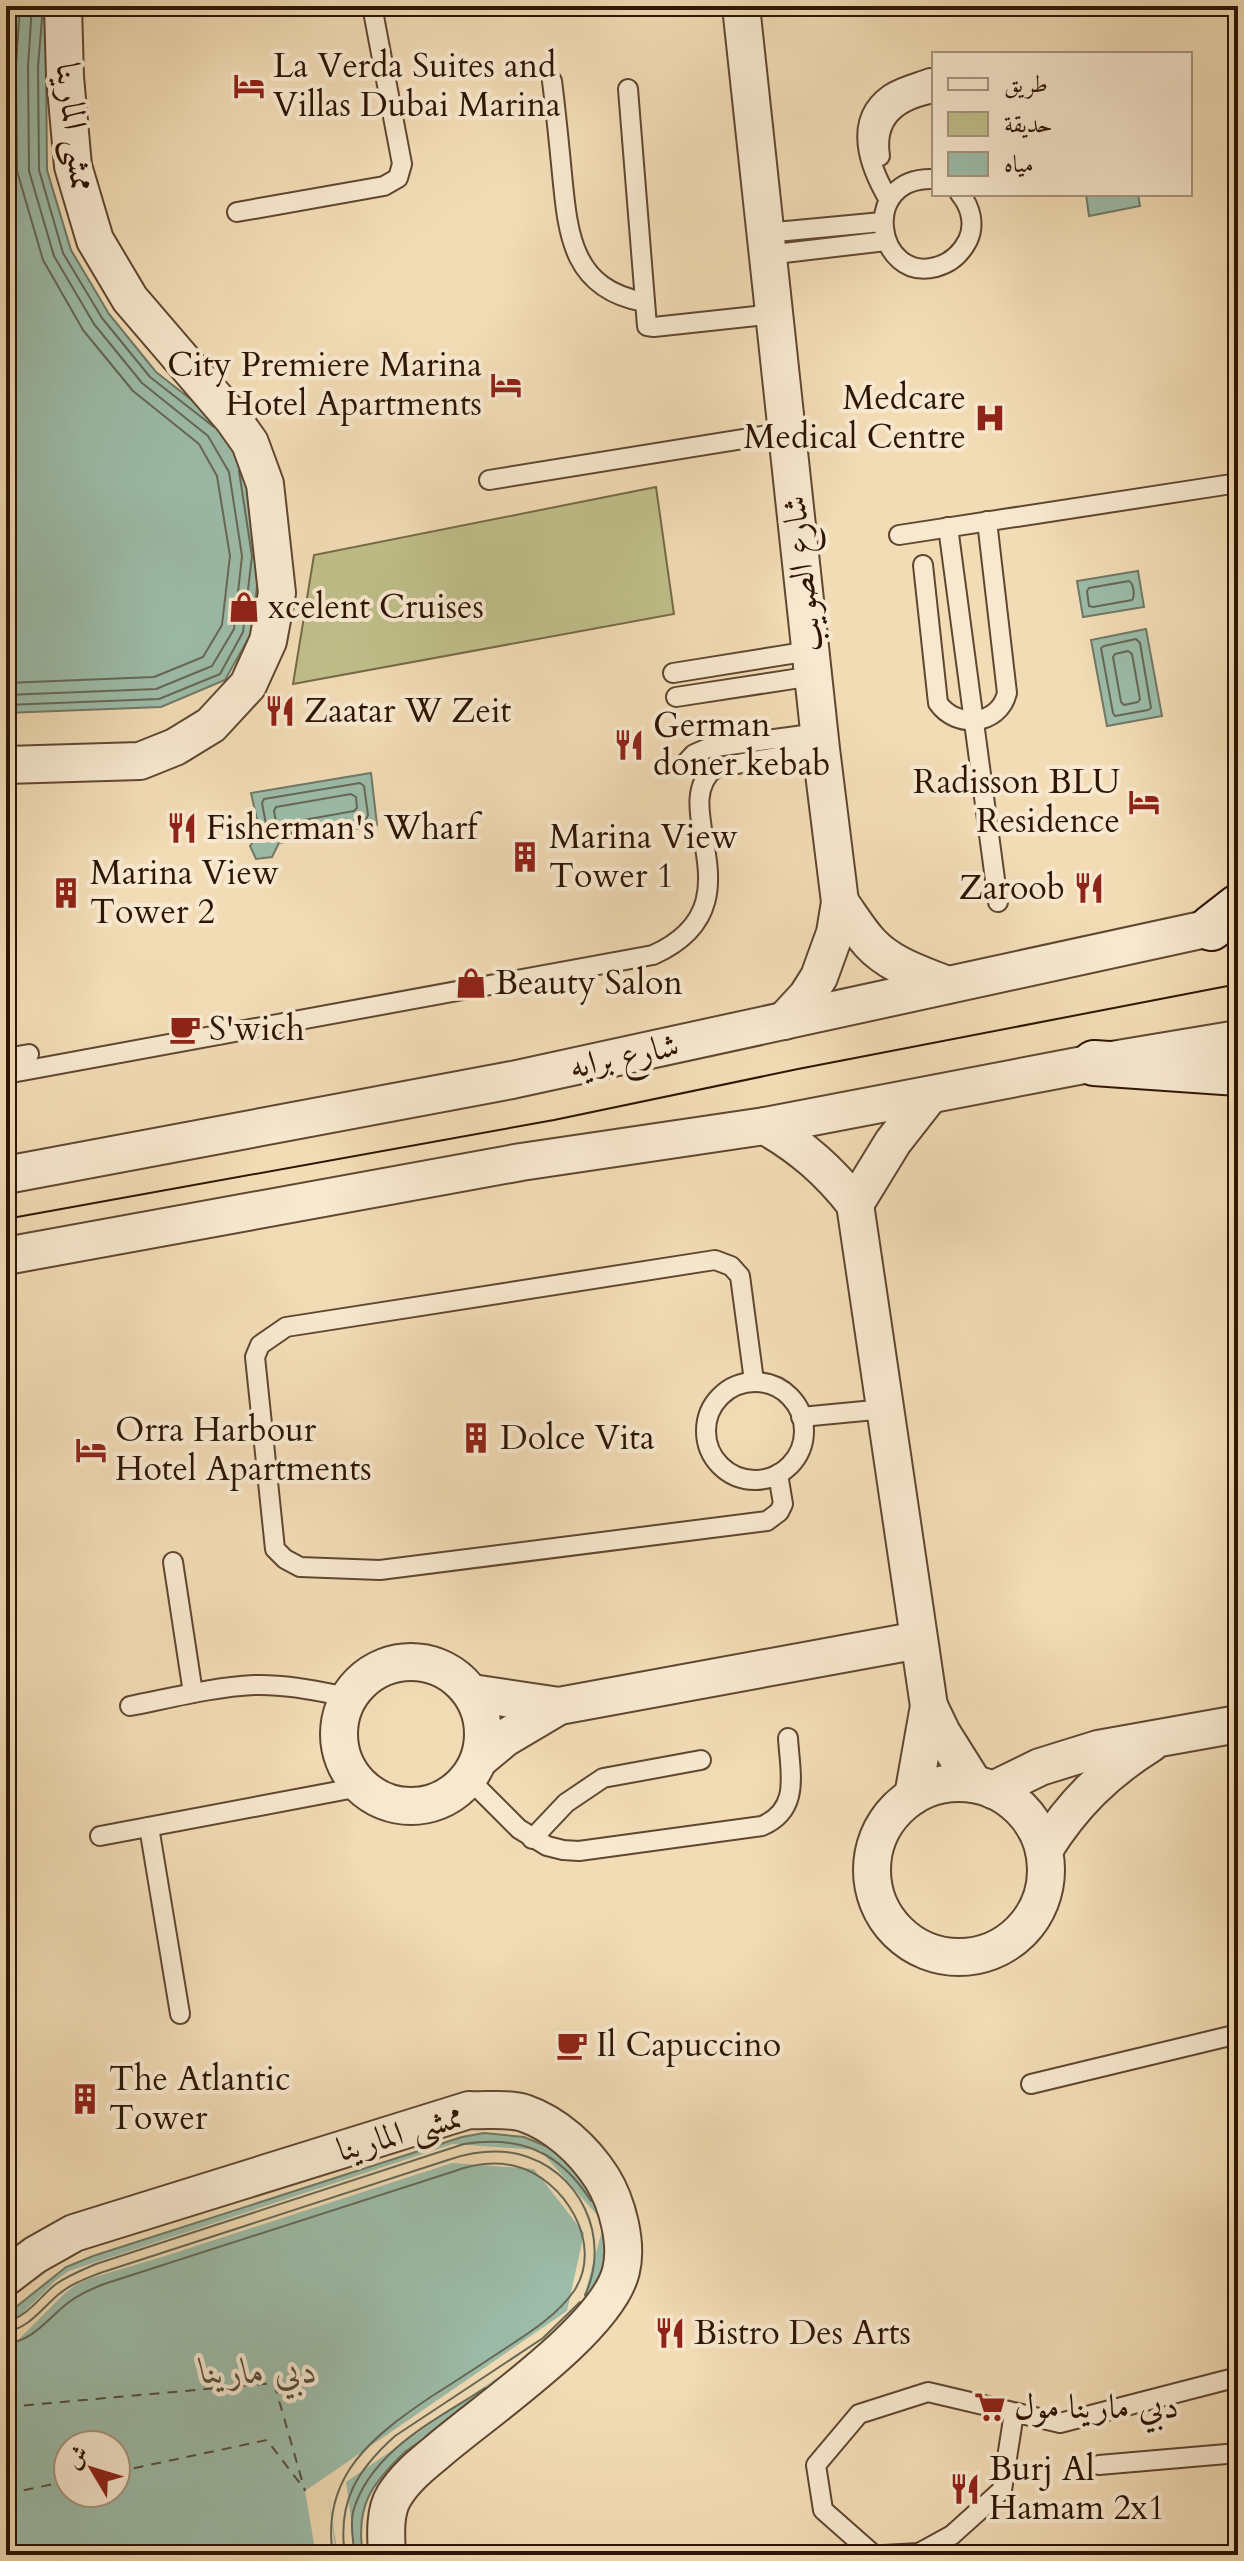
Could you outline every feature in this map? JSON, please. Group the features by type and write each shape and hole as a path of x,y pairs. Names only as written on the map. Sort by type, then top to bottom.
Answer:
{"main road":[{"path":"1094,1063 1238,1073"}],"street":[{"name":"ممشى المارينا","path":"6,765 140,761 175,747 211,725 248,685 268,641 277,593 265,484 250,443 130,299 95,240 73,166 65,77 63,6"},
{"name":"شارع الصويب","path":"741,6 840,902 832,944 819,977 807,996 784,1021"},
{"name":"شارع الصويب","path":"840,902 871,945 889,959 947,985"},
{"name":"شارع برايه","path":"6,1175 512,1080 947,985 1229,919"},
{"path":"6,1256 521,1162 765,1126 1094,1063 1238,1039"},
{"path":"855,1204 893,1142 929,1096"},
{"path":"765,1126 812,1156 855,1204 929,1706 942,1733 984,1787"},
{"path":"472,1693 559,1706 919,1640"},
{"path":"474,1768 483,1735 481,1713 472,1693 455,1676 433,1665 409,1661 385,1666 364,1678 348,1697 339,1719 338,1744 345,1767 360,1787 380,1801 404,1806 428,1805 451,1795 505,1738 559,1706"},
{"path":"913,1796 929,1706"},
{"path":"984,1787 1098,1749 1238,1724"},
{"path":"1044,1850 1073,1808 1098,1781 1158,1739"},
{"path":"953,1783 984,1787 1015,1803 1034,1824 1044,1850 1046,1879 1038,1908 1021,1931 998,1948 970,1957 940,1956 913,1945 891,1925 877,1899 872,1871 877,1841 891,1816 913,1796 932,1787 953,1783"},
{"name":"ممشى المارينا","path":"6,2277 35,2255 74,2233 469,2110 522,2113 564,2135 590,2159 609,2190 622,2231 621,2271 601,2311 551,2359 411,2474 392,2498 386,2532 387,2555"}],"lane":[{"path":"237,212 384,186 398,178 402,164 372,6"},
{"path":"893,195 872,167 867,148 867,128 875,110 888,95 932,78"},
{"path":"552,81 567,223 573,246 581,264 610,292 644,302"},
{"path":"628,89 646,323 650,327 774,314"},
{"path":"932,94 903,103 890,113 881,127 878,143 880,159 893,195 884,232 896,256 912,266 931,268 949,263 963,250 971,233 971,214 961,196"},
{"path":"893,195 913,180 932,179"},
{"path":"766,244 884,232"},
{"path":"489,480 787,432"},
{"path":"899,535 1238,483"},
{"path":"923,565 938,703 952,717 962,720 992,717 1000,711 1007,693 987,521"},
{"path":"948,527 998,902"},
{"path":"673,673 812,664"},
{"path":"676,697 812,664"},
{"path":"682,767 694,754 708,748 820,741"},
{"path":"6,1074 653,955 688,932 702,911 708,894 709,877 699,794 706,775 715,768 820,741"},
{"path":"6,1058 29,1054"},
{"path":"754,1381 740,1276 731,1266 715,1260 286,1327 260,1345 255,1357 275,1549 300,1567 380,1570 767,1521 779,1512 783,1504 778,1474"},
{"path":"754,1381 778,1387 788,1395 801,1417 804,1433 800,1449 791,1464 778,1474 756,1480 735,1476 717,1463 707,1444 706,1421 715,1401 732,1387 754,1381"},
{"path":"801,1417 885,1409"},
{"path":"173,1562 193,1693"},
{"path":"130,1706 255,1685 296,1687 348,1697"},
{"path":"474,1768 519,1829 532,1839 555,1848 579,1851 762,1826 781,1814 788,1804 791,1791 788,1738"},
{"path":"532,1839 566,1803 603,1778 701,1760"},
{"path":"100,1836 360,1787"},
{"path":"149,1827 180,2014"},
{"path":"1031,2084 1238,2034"},
{"path":"874,2555 823,2510 816,2465 859,2414 928,2392 1060,2423 1238,2377"},
{"path":"883,2555 919,2553 952,2535 1002,2490 1014,2413"},
{"path":"1099,2465 1238,2453"}],"green space":[{"path":"656,487 674,614 293,684 314,555"}],"water":[{"path":"6,6 50,6 46,67 47,170 71,250 109,314 156,372 221,423 246,465 261,555 251,634 225,680 161,707 6,713"},
{"path":"1086,196 1138,196 1140,206 1089,216"},
{"path":"1138,571 1144,607 1083,617 1077,581"},
{"path":"1146,629 1162,716 1107,726 1091,640"},
{"path":"371,773 377,825 279,843 272,857 256,859 250,846 260,833 251,793"},
{"name":"دبي مارينا","path":"484,2133 524,2137 553,2149 567,2159 600,2200 614,2257 555,2352 406,2451 383,2474 364,2509 361,2523 363,2555 6,2555 6,2315 66,2267 462,2137"}],"pier":[{"path":"453,2144 540,2150 604,2223 577,2323 346,2482 356,2555 338,2555 328,2494 336,2555 316,2555 305,2491 567,2311 584,2233 534,2169 452,2163 91,2278 64,2294 6,2352 6,2330 69,2271"}],"ferry route":[{"path":"6,2407 274,2383 305,2491"},
{"path":"132,2469 267,2440 305,2490"},
{"path":"6,2494 52,2484"}],"tram line":[{"path":"6,1219 554,1120 798,1069 1238,984"}],"place":[{"name":"La Verda Suites and Villas Dubai Marina","path":"249,86"},
{"name":"City Premiere Marina Hotel Apartments","path":"506,385"},
{"name":"Medcare Medical Centre","path":"990,418"},
{"name":"xcelent Cruises","path":"244,607"},
{"name":"Zaatar W Zeit","path":"280,711"},
{"name":"German doner kebab","path":"629,745"},
{"name":"Radisson BLU Residence","path":"1144,802"},
{"name":"Fisherman's Wharf","path":"182,828"},
{"name":"Marina View Tower 1","path":"525,857"},
{"name":"Zaroob","path":"1089,888"},
{"name":"Marina View Tower 2","path":"66,893"},
{"name":"Beauty Salon","path":"471,983"},
{"name":"S'wich","path":"185,1029"},
{"name":"Dolce Vita","path":"476,1438"},
{"name":"Orra Harbour Hotel Apartments","path":"91,1450"},
{"name":"Il Capuccino","path":"572,2045"},
{"name":"The Atlantic Tower","path":"85,2099"},
{"name":"Bistro Des Arts","path":"670,2333"},
{"name":"دبي مارينا مول","path":"990,2407"},
{"name":"Burj Al Hamam 2x1","path":"965,2489"}]}
